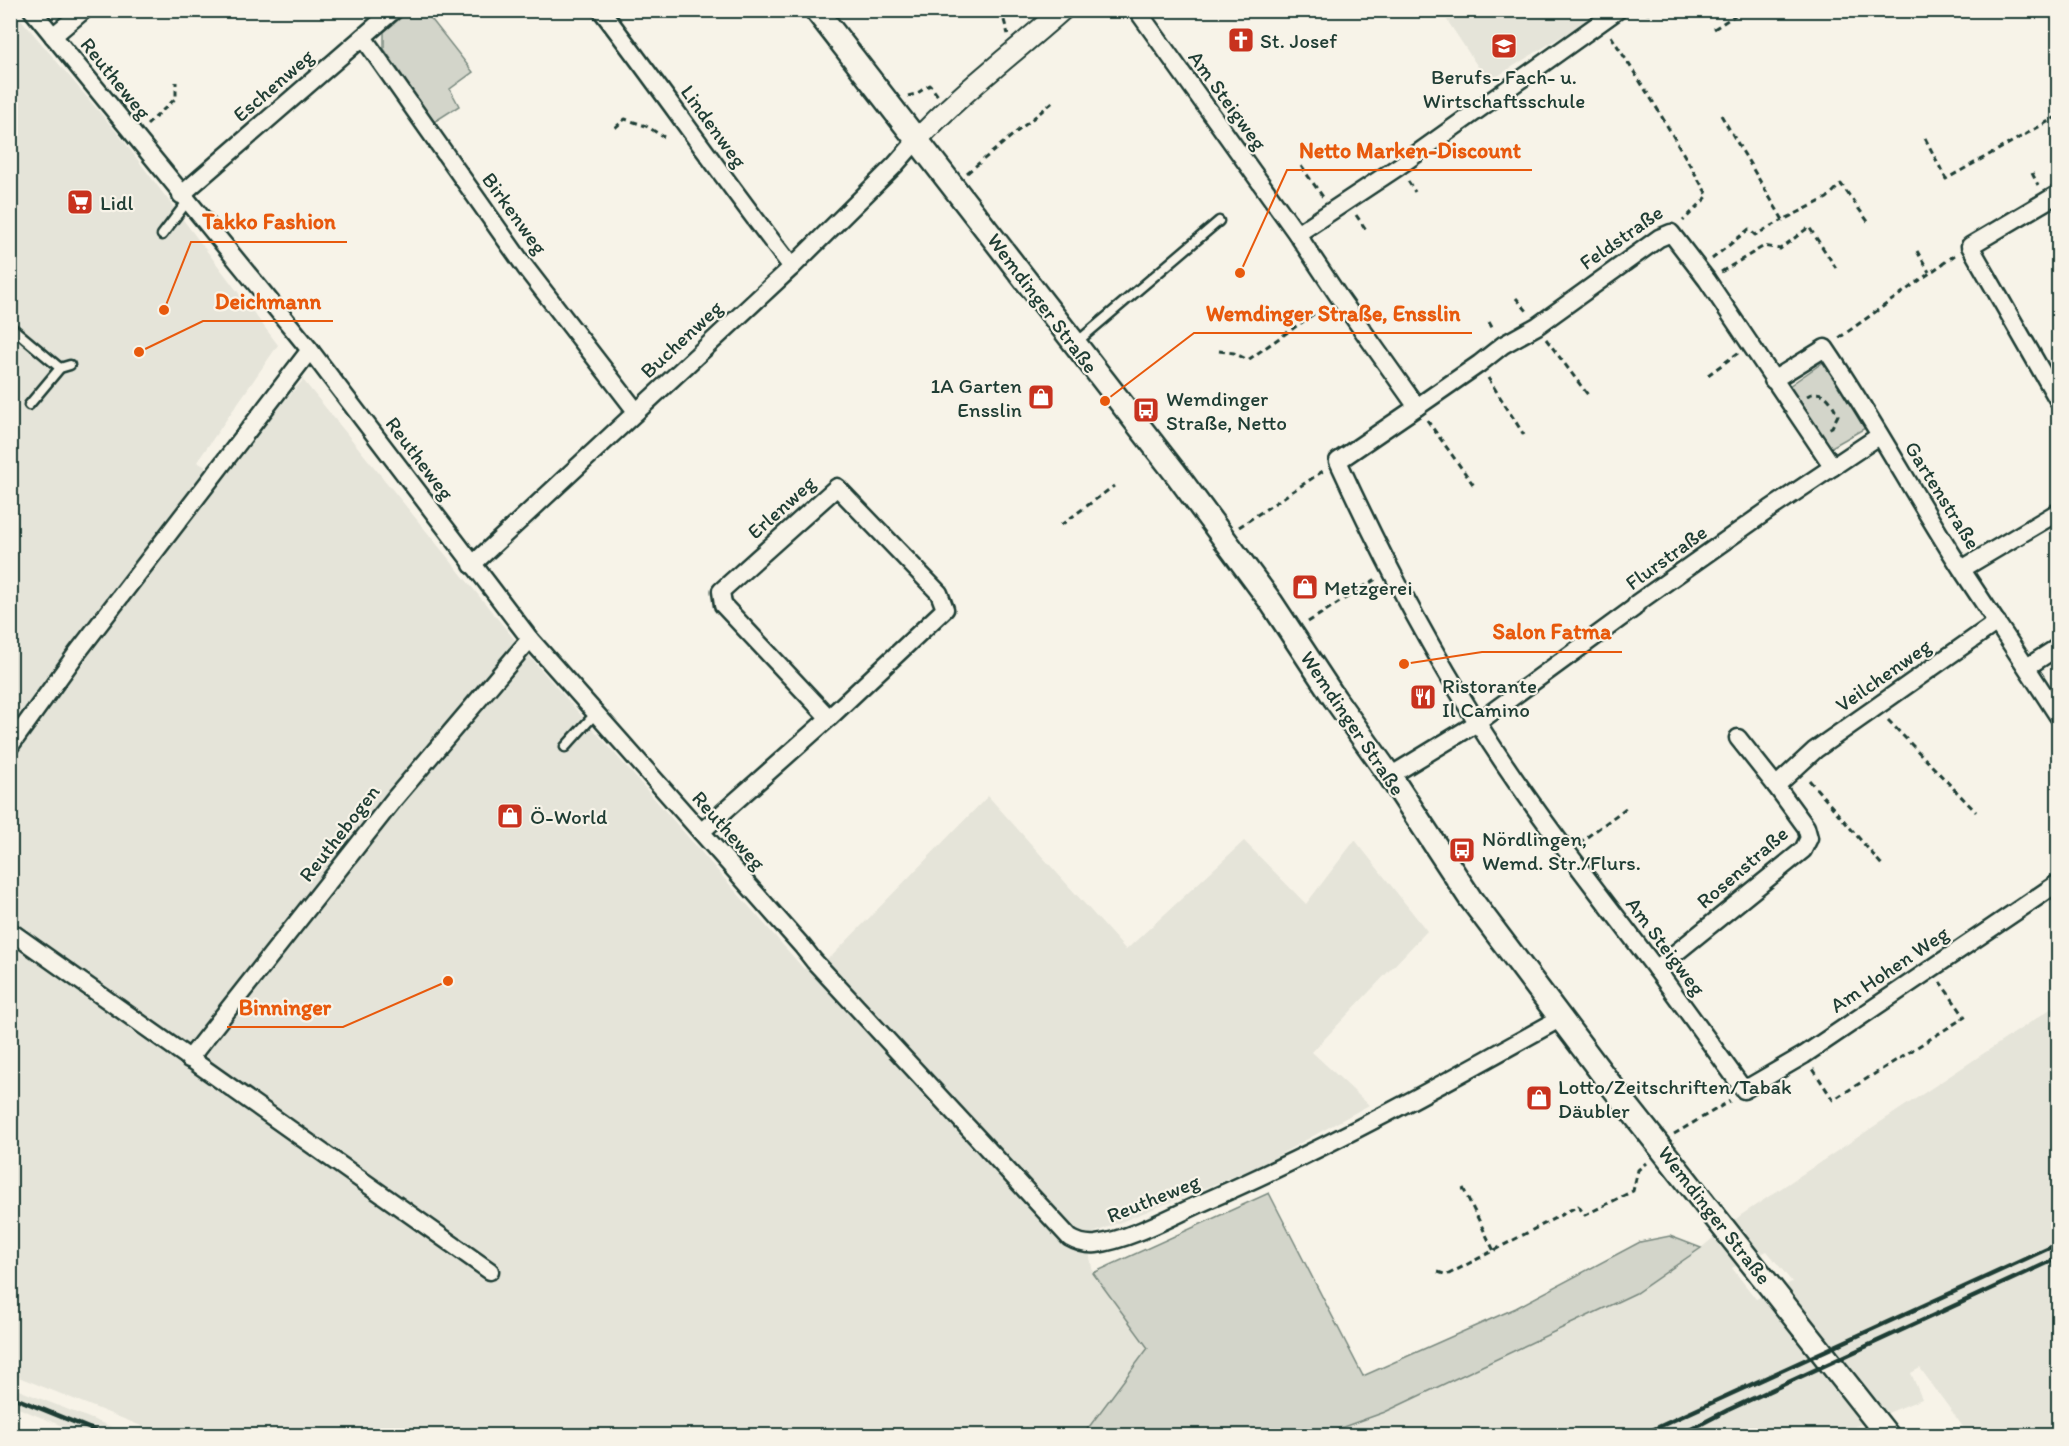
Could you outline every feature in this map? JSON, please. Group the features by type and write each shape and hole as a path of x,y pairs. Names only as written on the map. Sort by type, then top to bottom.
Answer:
{"main road":[{"name":"Wemdinger Straße","path":"816,10 1177,476 1271,602 1470,898 1608,1080 1888,1436"}],"street":[{"name":"Reutheweg","path":"32,10 310,350 530,639 814,961 1076,1242 1094,1245 1122,1238 1240,1186 1380,1118 1561,1018"},
{"path":"53,36 84,10"},
{"name":"Eschenweg","path":"184,198 394,10"},
{"name":"Lindenweg","path":"601,10 792,267"},
{"path":"916,141 946,108 1014,53 1062,10"},
{"name":"Am Steigweg","path":"1137,10 1417,406"},
{"path":"1297,234 1398,167 1618,10"},
{"name":"Birkenweg","path":"363,37 506,241 636,411"},
{"name":"Buchenweg","path":"472,565 792,267 895,165 916,141"},
{"path":"2058,194 1970,246 2058,400"},
{"path":"1671,233 1703,274 1833,467"},
{"name":"Feldstraße","path":"1417,406 1503,345 1537,326 1659,238 1671,233"},
{"path":"1773,380 1825,348"},
{"name":"Gartenstraße","path":"1825,348 1856,394 1879,436 1962,569 2026,667 2053,696 2058,716"},
{"path":"10,746 85,644 310,350"},
{"path":"1338,461 1417,406"},
{"name":"Flurstraße","path":"1390,776 1477,723 1608,628 1634,608 1637,603 1770,509 1879,436"},
{"name":"Am Steigweg","path":"1338,461 1389,570 1477,723 1567,852 1744,1090"},
{"name":"Erlenweg","path":"701,832 829,718 945,609 939,593 837,487 721,591 723,605 829,718"},
{"path":"1962,569 2058,512"},
{"name":"Veilchenweg","path":"1797,766 1815,750 1997,622"},
{"name":"Reuthebogen","path":"189,1059 395,798 530,639"},
{"path":"2026,667 2058,647"},
{"name":"Rosenstraße","path":"1656,969 1803,850 1809,838 1806,827 1738,738"},
{"path":"1776,786 1797,766"},
{"name":"Am Hohen Weg","path":"1744,1090 1804,1055 2058,883"},
{"path":"10,931 490,1271"}],"lane":[{"path":"162,235 184,198"},
{"path":"1074,344 1219,221"},
{"path":"10,326 60,368"},
{"path":"29,405 60,368 70,365"},
{"path":"565,747 596,713"}],"path":[{"path":"1714,29 1743,10"},
{"name":"Feldstraße","path":"1602,21 1655,105 1708,196 1671,233"},
{"path":"135,137 176,98 176,82"},
{"path":"904,98 930,85 946,108"},
{"path":"965,173 1054,101"},
{"path":"1721,115 1783,220"},
{"path":"1925,138 1946,179 2058,116"},
{"path":"615,128 625,119 646,126 663,137"},
{"path":"1301,166 1333,210"},
{"path":"1703,274 1749,229 1755,235 1827,198 1841,184 1869,223"},
{"path":"1703,274 1764,246 1780,249 1809,227 1836,268"},
{"path":"1825,348 1929,272 1970,246"},
{"path":"1917,251 1929,272"},
{"path":"1219,351 1234,353 1248,360 1339,297"},
{"path":"1537,326 1588,396"},
{"path":"1708,375 1751,344"},
{"path":"1479,364 1524,435"},
{"path":"1791,405 1813,393 1822,393 1828,397 1838,415 1832,427 1813,437"},
{"path":"1417,406 1475,487"},
{"path":"1224,540 1238,528 1338,461"},
{"path":"1061,525 1114,486"},
{"path":"1292,633 1389,570"},
{"path":"1875,708 1976,812"},
{"path":"1797,766 1882,865"},
{"path":"1567,852 1626,808"},
{"path":"1804,1055 1833,1100 1965,1017 1930,968"},
{"path":"1672,1135 1744,1090"},
{"path":"1438,1272 1447,1275 1578,1206 1585,1215 1633,1191 1638,1170 1646,1163"},
{"path":"1463,1188 1494,1251"}],"shaded area":[{"path":"10,11 14,11 119,135 278,345 197,462 220,475 303,380 515,640 804,969 832,956 988,796 1126,950 1244,841 1306,904 1355,840 1427,931 1312,1052 1369,1105 1257,1167 1086,1236 1093,1273 1148,1348 1083,1435 164,1435 11,1374"},
{"path":"409,11 425,11 473,72 450,89 459,106 434,122 384,49 384,32"},
{"name":"Berufs- Fach- u. Wirtschaftsschule","path":"1441,11 1602,11 1488,82"},
{"path":"1825,361 1867,427 1830,448 1789,386"},
{"path":"2058,1004 2058,1435 1969,1435 1920,1368 1911,1373 1922,1399 1846,1430 1846,1435 1321,1436 1385,1412 1636,1293 1701,1248 1741,1215","holes":["1767,1251 1792,1282 1756,1299 1732,1268"]},
{"path":"1269,1193 1363,1376 1516,1308 1640,1242 1670,1236 1701,1248 1636,1293 1385,1412 1321,1435 1083,1435 1148,1348 1093,1273"},
{"path":"11,1387 132,1435 84,1435 11,1405"}],"railway":[{"path":"1639,1436 2058,1244"},
{"path":"1678,1436 1728,1410 2058,1258"},
{"path":"10,1396 108,1436"}],"place":[{"name":"St. Josef","path":"1241,40"},
{"name":"Berufs- Fach- u. Wirtschaftsschule","path":"1504,46"},
{"name":"Lidl","path":"80,202"},
{"name":"Netto Marken-Discount","path":"1240,273"},
{"name":"Takko Fashion","path":"164,310"},
{"name":"Deichmann","path":"139,352"},
{"name":"1A Garten Ensslin","path":"1041,397"},
{"name":"Wemdinger Straße, Ensslin","path":"1105,401"},
{"name":"Wemdinger Straße, Netto","path":"1146,410"},
{"name":"Metzgerei","path":"1305,587"},
{"name":"Salon Fatma","path":"1404,664"},
{"name":"Ristorante Il Camino","path":"1423,697"},
{"name":"Ö-World","path":"510,816"},
{"name":"Nördlingen, Wemd. Str./Flurs.","path":"1462,850"},
{"name":"Binninger","path":"448,981"},
{"name":"Lotto/Zeitschriften/Tabak Däubler","path":"1539,1098"}]}
